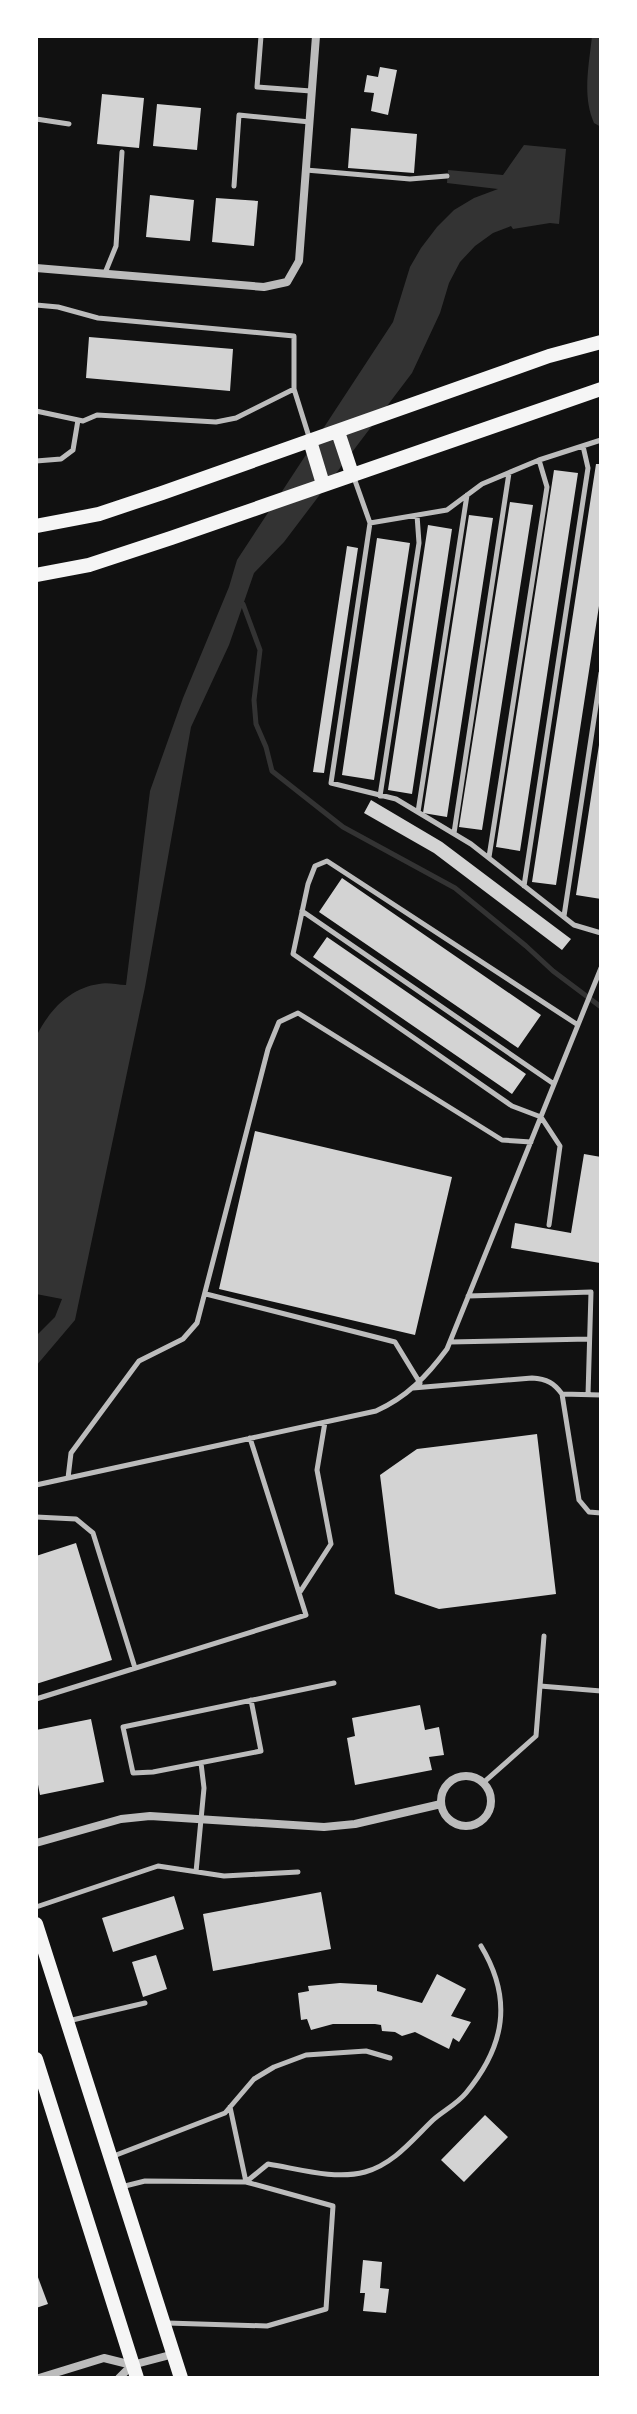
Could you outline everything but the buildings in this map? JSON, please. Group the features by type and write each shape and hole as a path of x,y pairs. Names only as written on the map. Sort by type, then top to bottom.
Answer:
{"main road":[{"path":"36,526 99,514 549,356 601,342"},
{"path":"36,575 89,565 601,389"},
{"path":"338,432 352,474"},
{"path":"310,441 323,484"},
{"path":"36,1924 181,2378"},
{"path":"36,2059 134,2371"}],"street":[{"path":"36,268 264,287 287,282 299,261 316,36"},
{"path":"470,1776 483,1783 488,1790 490,1808 479,1822 463,1826 448,1819 441,1804 442,1794 452,1780 470,1776"},
{"path":"36,1843 121,1819 150,1816 297,1828 324,1827 355,1824 441,1804"},
{"path":"119,2378 174,2354"},
{"path":"39,2378 104,2358 134,2371"}],"lane":[{"path":"261,36 257,87 312,91"},
{"path":"234,186 239,115 310,122"},
{"path":"36,119 69,124"},
{"path":"104,274 116,246 122,152"},
{"path":"306,170 410,179 447,176"},
{"path":"36,305 58,307 98,318 294,336 294,389 310,441"},
{"path":"36,411 78,420 97,415 216,422 236,418 294,389"},
{"path":"36,461 61,459 73,450 78,420"},
{"path":"370,523 447,510 482,484 539,460 601,440"},
{"path":"524,887 588,468 583,446"},
{"path":"489,858 547,487 539,460"},
{"path":"454,833 509,473"},
{"path":"352,474 370,523 331,783 396,799 454,833 574,925 601,933"},
{"path":"418,812 467,495"},
{"path":"380,796 419,543 417,515"},
{"path":"563,917 601,673"},
{"path":"549,1225 560,1146 541,1117 512,1106 293,954 315,866 327,861 578,1025"},
{"path":"302,911 554,1084"},
{"path":"36,1485 376,1411 420,1383 450,1342 601,968"},
{"path":"68,1478 71,1453 139,1361 183,1339 197,1323 268,1049 279,1022 298,1013 502,1140 531,1142"},
{"path":"468,1296 591,1292 588,1395"},
{"path":"206,1294 395,1342 420,1383"},
{"path":"450,1342 589,1339"},
{"path":"413,1388 543,1379 554,1384 562,1394 579,1500 589,1512 601,1513"},
{"path":"562,1394 601,1395"},
{"path":"299,1593 331,1544 317,1470 325,1422"},
{"path":"36,1699 306,1615 250,1438"},
{"path":"36,1517 76,1519 93,1533 135,1668"},
{"path":"483,1783 536,1736 544,1636"},
{"path":"251,1700 261,1751 153,1772 133,1773 123,1727 251,1700 334,1683"},
{"path":"540,1686 601,1691"},
{"path":"196,1872 204,1788 201,1763"},
{"path":"36,1907 158,1866 224,1876 298,1872"},
{"path":"246,2182 268,2164 345,2176 369,2171 413,2143 433,2120 465,2095 494,2053 501,2024 500,1994 494,1968 481,1946"},
{"path":"67,2021 145,2003"},
{"path":"110,2157 225,2113 254,2079 274,2067 306,2055 366,2051 390,2058"},
{"path":"230,2107 246,2182"},
{"path":"120,2187 145,2181 246,2182 333,2206 326,2309 267,2326 164,2323"}],"shaded area":[{"path":"592,36 601,36 601,127 594,123 588,102"},
{"path":"524,145 566,149 559,224 513,229 511,226 493,233 460,262 412,373 284,542 254,573 229,645 191,727 145,987 75,1320 36,1366 36,1336 55,1317 62,1299 36,1294 36,1037 53,1010 78,990 102,983 126,985 150,791 237,560 393,322 410,267 421,248 454,210 498,189 447,183 448,170 503,175"}],"waterway":[{"path":"243,604 260,650 254,700 256,724 272,771 343,827 455,888 553,971 601,1007"}]}
